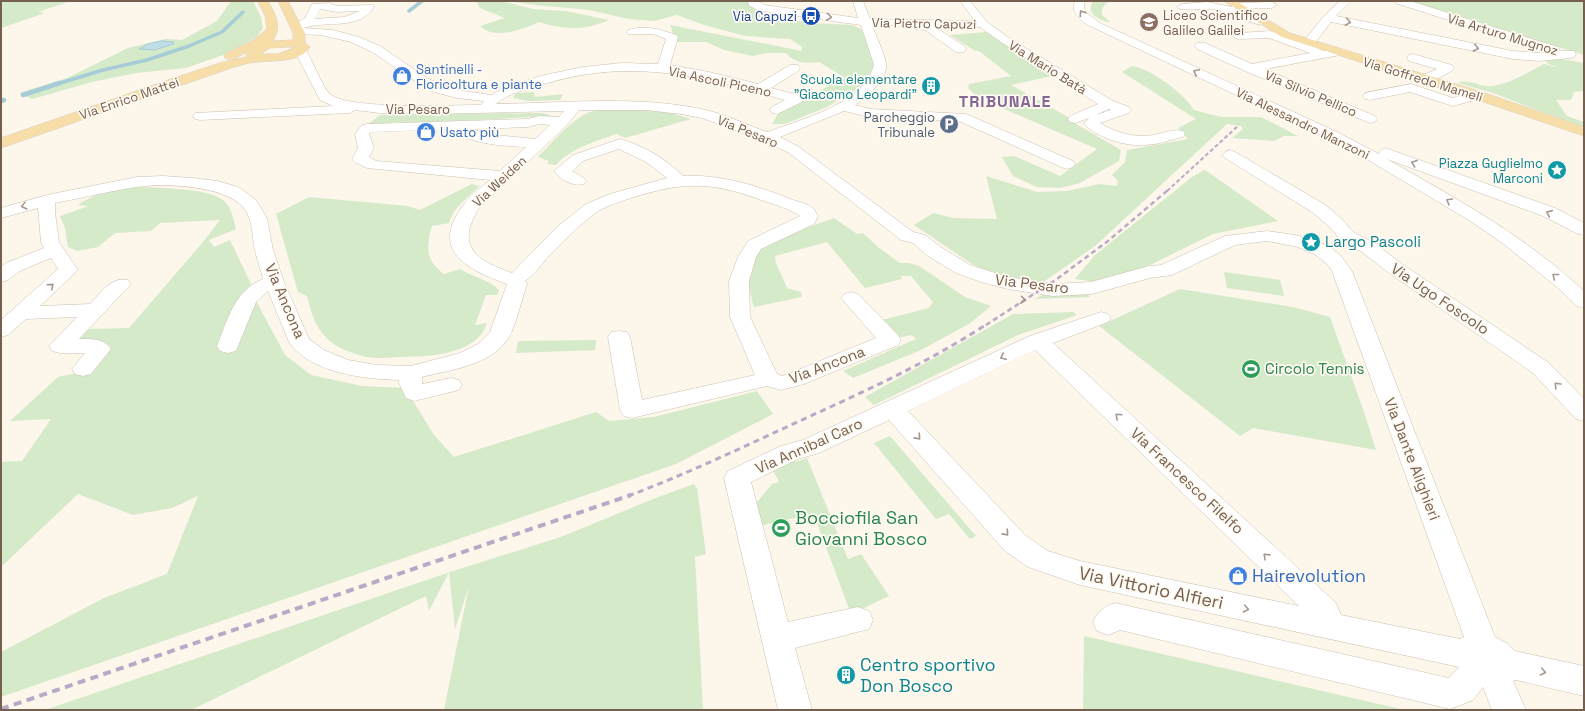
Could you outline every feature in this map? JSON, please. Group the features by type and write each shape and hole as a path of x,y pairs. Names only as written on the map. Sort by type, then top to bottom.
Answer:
{"main road":[{"path":"258,52 271,36 273,29 272,19 263,1"},
{"path":"258,52 275,58 292,55 300,35 283,1"},
{"name":"Via Goffredo Mameli","path":"1233,4 1286,35 1331,53 1426,79 1584,132"},
{"path":"145,86 233,54 258,42 273,29"},
{"path":"258,52 300,35"},
{"name":"Via Enrico Mattei","path":"1,134 145,86 258,52"},
{"name":"Via Enrico Mattei","path":"1,143 191,77 233,64 258,52"}],"street":[{"name":"Via Pietro Capuzi","path":"753,1 753,4 762,8 865,22 983,24"},
{"name":"Via Pietro Capuzi","path":"858,1 865,22"},
{"name":"Via Mario Batà","path":"965,1 983,24 1034,59 1108,104"},
{"name":"Via Alessandro Manzoni","path":"1080,1 1078,8 1080,13 1087,20 1096,25 1332,135 1478,218 1511,241 1565,284 1584,302"},
{"path":"1308,43 1328,18 1346,1"},
{"name":"Via Arturo Mugnoz","path":"1399,1 1584,59"},
{"path":"1233,4 1272,5"},
{"path":"316,6 329,6 329,8 337,9 369,7 364,14 300,35 312,19 316,6"},
{"name":"Via Goffredo Mameli","path":"1182,7 1218,7 1231,10 1257,22 1264,22"},
{"path":"1328,18 1513,55 1539,57 1570,54"},
{"path":"767,137 792,128 842,106 863,93 875,80 880,65 865,22"},
{"path":"881,22 882,27 928,27 960,49"},
{"path":"300,35 313,31 327,32 364,42 386,55 417,78 447,92 490,103"},
{"path":"632,32 654,31 672,37 663,68"},
{"path":"1239,36 1270,34 1331,53"},
{"name":"Via Pesaro","path":"300,35 302,54 324,96 336,102 355,106 403,109 490,103 573,108 642,106 704,114"},
{"path":"1438,57 1420,52 1441,41"},
{"name":"Via Silvio Pellico","path":"1201,46 1370,119"},
{"name":"Via Silvio Pellico","path":"1222,72 1331,53"},
{"path":"1513,55 1514,58 1543,63"},
{"path":"275,58 292,61 311,69"},
{"path":"1413,58 1448,68 1426,79"},
{"name":"Via Ascoli Piceno","path":"490,103 530,84 585,71 623,67 663,68 692,73 797,99 777,110"},
{"path":"766,91 800,70"},
{"path":"1370,96 1411,88 1453,102 1477,95"},
{"name":"Via Pesaro","path":"543,107 563,103 647,102 688,107 767,137 794,150 853,194 907,236 908,242 936,265 967,283 991,294 1034,302 1093,300 1127,292 1158,278 1165,270 1231,240 1302,247"},
{"name":"Via Pesaro","path":"573,108 578,105 587,104 647,102"},
{"path":"1108,104 1124,110 1097,119 1091,123 1093,126 1113,135 1142,142 1178,134"},
{"name":"Via Mario Batà","path":"1075,119 1108,104"},
{"path":"200,116 348,109 355,106"},
{"path":"842,106 870,113 961,117 1067,164"},
{"name":"Via Weiden","path":"516,282 473,263 462,252 458,240 463,221 472,205 563,121 573,108"},
{"path":"961,117 1000,149"},
{"path":"505,176 372,165 360,159 366,148 362,134 367,128 465,125 528,122 539,120 563,121"},
{"path":"465,125 466,132 482,138 538,144"},
{"path":"1332,135 1381,151 1549,212 1584,230"},
{"path":"578,181 562,171 578,158 620,144 670,170 679,181"},
{"name":"Via Ugo Foscolo","path":"1230,155 1318,208 1336,223 1347,236 1369,248 1392,266 1541,368 1584,413"},
{"name":"Via Ancona","path":"1,213 47,200 137,182 163,181 192,183 217,186 232,191 250,204 258,218 264,250 274,282 300,342 316,355 344,366 377,372 411,372 468,358 486,349 495,341 501,332 516,282 556,237 593,207 636,191 679,181 698,181 752,190 778,199 807,212 809,216 808,220 754,245 746,257 739,281 740,318 768,379 780,383 796,379 890,340 851,298"},
{"path":"1,331 68,270 50,242 46,213 47,200"},
{"path":"1302,247 1322,236 1336,234 1347,236"},
{"name":"Via Dante Alighieri","path":"1302,247 1342,271 1486,661 1509,710"},
{"path":"1,276 13,267 55,250"},
{"path":"228,346 247,299 261,287 274,282"},
{"path":"83,369 100,349 93,346 60,346 121,284"},
{"path":"21,313 96,310"},
{"name":"Via Annibal Caro","path":"795,710 737,478 790,452 810,447 1038,341 1100,318"},
{"path":"619,337 632,410 768,379"},
{"name":"Via Francesco Filelfo","path":"1038,341 1325,612 1329,626"},
{"path":"411,372 410,383 414,393 451,385"},
{"name":"Via Vittorio Alfieri","path":"892,408 1014,543 1038,559 1080,573 1584,681"},
{"path":"1108,622 1116,616 1450,694 1461,689 1486,661"},
{"path":"777,638 858,620"}],"green space":[{"path":"8,1 71,1 38,12 45,13 1,28 1,3"},
{"path":"231,1 253,1 261,17 263,28 257,37 226,54 186,68 136,73 92,82 32,99 19,93 67,78 128,48 166,39 182,40 217,21"},
{"path":"476,1 501,1 533,9 566,11 609,20 582,28 558,27 539,22 525,28 509,32 493,33 480,26 505,18 480,8"},
{"path":"509,1 751,1 757,14 812,23 852,25 861,29 872,54 873,66 869,76 857,89 827,107 785,124 772,124 778,114 841,79 847,79 819,62 809,63 797,61 786,53 766,53 753,56 724,50 706,42 676,42 670,25 802,51 802,47 790,39 745,36 704,25 677,15 654,21 629,19 589,10"},
{"path":"1094,1 1111,1 1106,3 1102,10 1102,15 1110,22 1106,22 1094,16 1091,5"},
{"path":"1408,1 1584,1 1584,55"},
{"path":"986,32 1052,76 1011,85 1075,121 1076,124 1121,150 1119,161 1080,183 1060,188 1037,187 1013,176 1002,157 1014,156 1060,176 1097,149 995,105 986,97 976,96 968,88 969,84 1011,76 979,51 975,51 950,35"},
{"path":"1562,59 1584,63 1584,91 1574,92 1571,100 1556,100 1567,116 1584,122 1584,128 1493,93 1458,83 1471,82 1483,86 1499,85 1519,77 1544,64 1556,67 1548,64 1546,61"},
{"path":"1132,66 1148,72 1175,89 1183,96 1194,110 1221,117 1261,117 1298,136 1284,136 1274,141 1232,138 1243,129 1241,126 1227,124 1095,246 1042,283 995,276 972,264 914,225 933,213 954,218 997,219 986,176 1037,192 1067,191 1099,184 1117,186 1118,181 1112,175 1125,162 1127,150 1188,139 1178,128 1196,119 1122,72"},
{"path":"534,92 535,97 563,94 560,100 529,101 513,98 516,93"},
{"path":"631,109 671,113 691,119 625,138 617,134 601,139 569,154 556,165 547,164 549,161 538,157 578,118 593,111"},
{"path":"543,113 551,116 549,118 535,119 532,117 401,124 403,122 393,122 390,125 367,125 380,115"},
{"path":"1205,170 1278,221 1213,234 1152,264 1124,275 1097,282 1075,279 1095,255 1192,177"},
{"path":"472,184 480,186 458,207 449,223 432,226 428,247 433,264 444,274 460,269 490,283 499,290 497,295 486,295 475,325 487,323 482,334 473,342 462,348 436,355 422,356 380,358 366,357 345,350 331,342 321,332 313,315 307,296 298,292 276,214 309,197 407,206 420,210"},
{"path":"139,187 171,188 197,191 208,193 224,201 231,210 236,229 209,240 214,247 230,240 251,284 239,298 255,299 285,355 311,375 362,386 405,388 434,435 454,457 596,412 609,421 654,417 757,391 773,414 676,464 1,697 1,652 104,598 167,574 198,496 172,508 133,515 78,494 1,567 1,462 22,461 51,419 10,421 58,377 94,369 111,347 102,341 74,342 88,329 129,328 220,220 160,223 151,231 115,233 98,247 77,251 68,247 65,228 60,216 89,206 77,205 101,192"},
{"path":"834,218 857,234 863,233 878,247 900,263 909,263 919,266 965,297 991,306 969,324 921,350 853,378 843,371 916,339 912,335 897,338 882,320 929,308 933,302 911,276 901,276 902,279 865,288 827,242 775,256 776,263 787,288 801,292 802,297 754,307 749,284 752,261 755,254 765,244"},
{"path":"1224,272 1280,280 1284,296 1227,288"},
{"name":"Circolo Tennis","path":"1180,289 1293,307 1330,317 1376,450 1253,428 1240,436 1099,326"},
{"path":"1087,294 1090,297 1035,299 1042,295"},
{"path":"1073,312 1077,315 1018,335 874,405 865,397 1013,314"},
{"path":"596,340 595,350 516,353 518,341"},
{"path":"890,436 976,536 970,539 949,514 936,519 874,443"},
{"path":"794,458 795,462 807,458 848,559 861,554 889,596 851,614 814,515 778,521 758,527 753,507 772,484 779,482 772,468"},
{"path":"694,484 697,488 706,554 695,557 703,710 444,710 469,586 455,629 449,572 561,537 653,499"},
{"path":"449,572 429,611 426,596 191,710 45,710"},
{"path":"1084,636 1405,710 1083,710"}],"water":[{"path":"161,41 174,42 174,44 154,50 139,49 148,44"}],"waterway":[{"path":"409,11 422,1"},
{"path":"57,84 103,70 147,60 189,46 222,32 243,12"},
{"path":"23,95 60,83"}],"railway":[{"path":"1167,191 1239,125"},
{"path":"986,325 1057,279 1108,241 1168,190"},
{"path":"628,496 711,462 867,390 964,339 987,324"},
{"path":"1,709 631,495"}],"place":[{"name":"Via Capuzi","path":"811,16"},
{"name":"Liceo Scientifico Galileo Galilei","path":"1149,22"},
{"name":"Santinelli - Floricoltura e piante","path":"402,76"},
{"name":"Scuola elementare \"Giacomo Leopardi\"","path":"931,86"},
{"name":"Parcheggio Tribunale","path":"949,124"},
{"name":"Usato più","path":"426,132"},
{"name":"Piazza Guglielmo Marconi","path":"1557,170"},
{"name":"Largo Pascoli","path":"1311,242"},
{"name":"Circolo Tennis","path":"1251,369"},
{"name":"Bocciofila San Giovanni Bosco","path":"781,528"},
{"name":"Hairevolution","path":"1238,576"},
{"name":"Centro sportivo Don Bosco","path":"846,675"}],"district":[{"name":"TRIBUNALE","path":"1005,101"}]}
